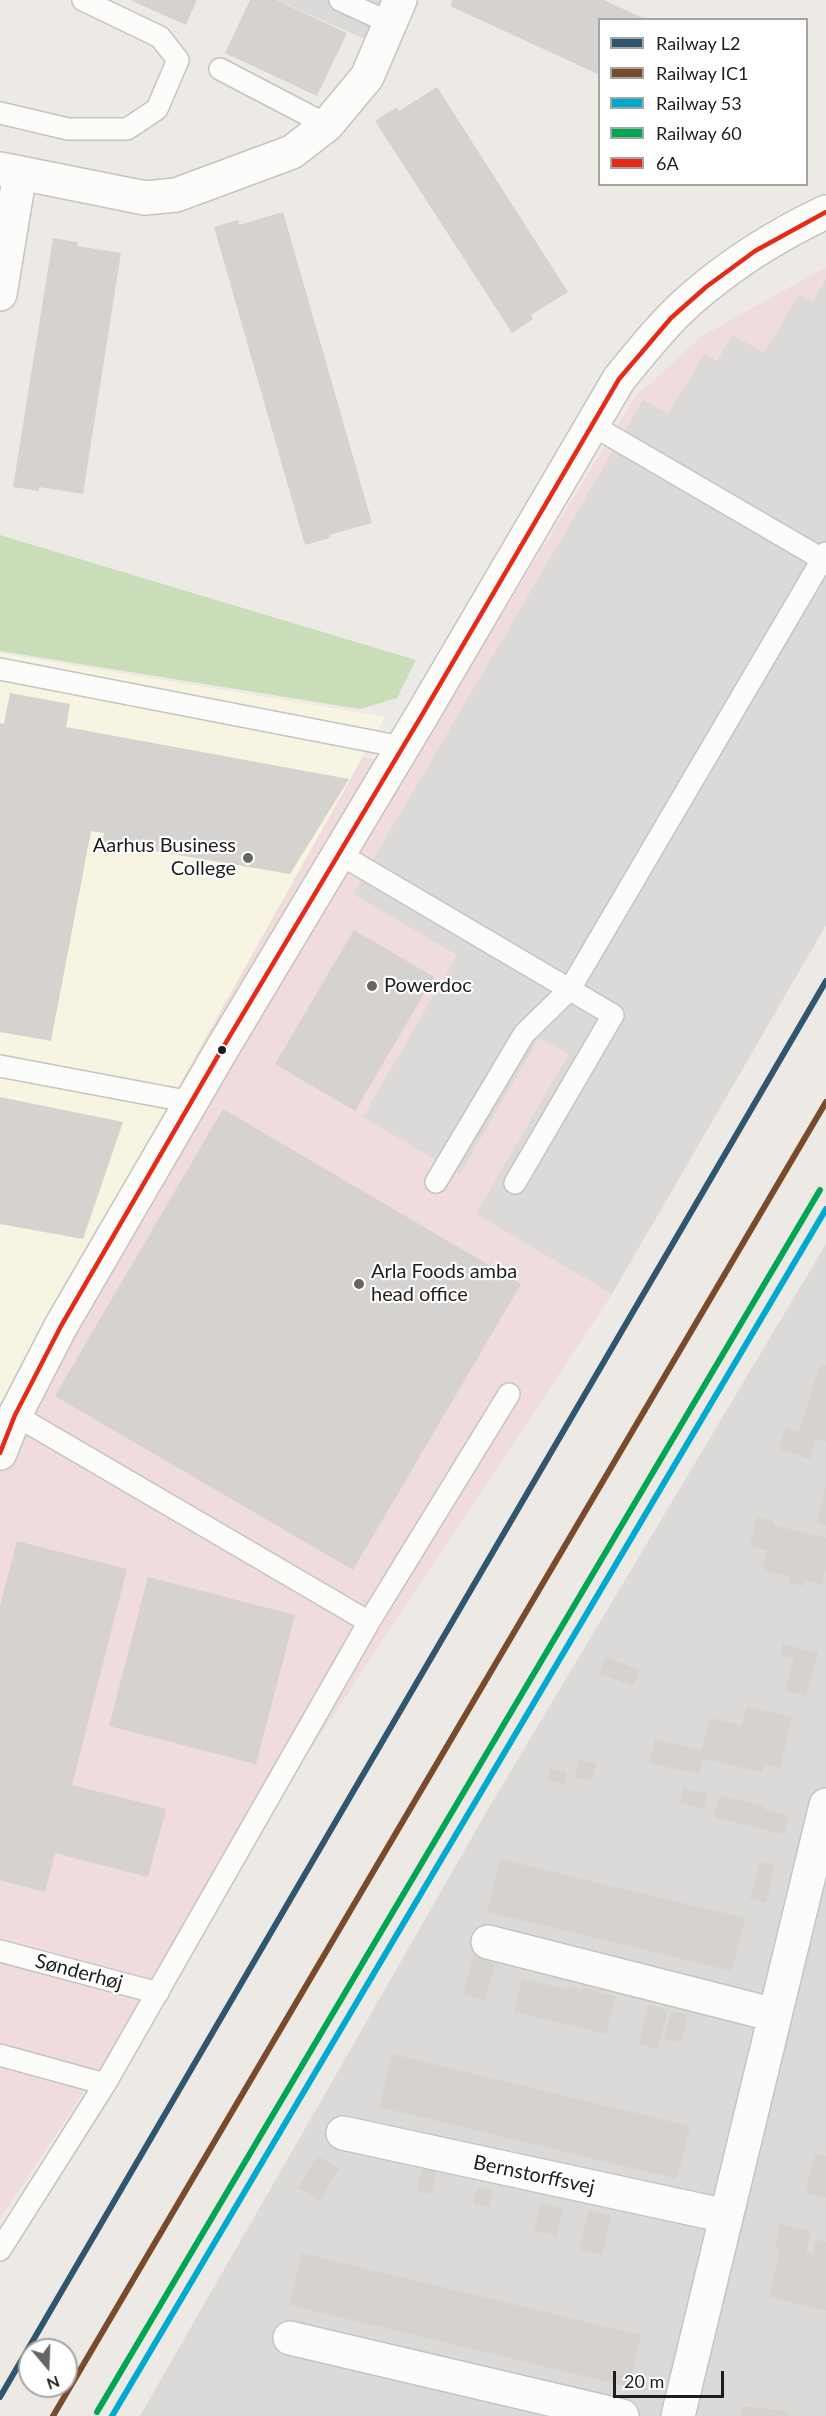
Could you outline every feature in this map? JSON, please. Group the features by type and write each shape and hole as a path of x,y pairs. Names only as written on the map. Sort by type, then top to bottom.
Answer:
{"street":[{"path":"0,294 10,171 145,198 176,195 292,152 327,125 367,77 395,11"},
{"path":"0,1453 15,1415 61,1326 619,379 651,340 689,301 727,269 767,243 826,212"},
{"path":"678,2416 826,1805"},
{"path":"488,1942 774,2015"},
{"name":"Bernstorffsvej","path":"343,2133 726,2216"},
{"path":"290,2338 622,2416"}],"lane":[{"path":"0,113 68,129 127,129 157,109 178,60 160,37 83,0"},
{"path":"340,0 395,11"},
{"path":"220,69 327,125"},
{"path":"436,1182 524,1034 570,989 824,556 592,425"},
{"path":"0,669 402,747"},
{"path":"337,855 355,863 614,1015 515,1182"},
{"path":"0,1066 191,1102"},
{"path":"0,2250 105,2084 369,1622 509,1394"},
{"path":"15,1415 369,1622"},
{"name":"Sønderhøj","path":"0,1951 158,1993"},
{"path":"0,2055 105,2084"}],"shaded area":[{"path":"277,0 381,0 364,39"},
{"path":"826,267 826,925 612,1294 0,2219 0,688 409,766 635,397 702,336"},
{"path":"826,279 826,925 612,1294 476,1214 569,1054 539,1038 460,1174 363,1117 457,955 353,894 643,400 668,414 704,354 717,361 733,335 764,353 799,294 813,301"},
{"path":"0,653 385,717 0,1406"},
{"path":"826,1244 826,2416 140,2416 494,1799"}],"green space":[{"path":"0,535 416,660 397,698 360,709 0,651"}],"building":[{"path":"130,0 197,0 186,25"},
{"path":"250,0 276,0 347,33 317,96 225,53"},
{"path":"453,0 604,0 643,18 598,18 598,74 450,6"},
{"path":"437,87 568,292 531,315 533,319 512,333 375,121 397,107 399,111"},
{"path":"283,212 372,523 329,535 330,538 305,545 214,227 238,220 239,225"},
{"path":"53,238 78,242 77,246 121,253 83,494 39,487 39,491 13,487"},
{"name":"Aarhus Business College","path":"10,693 70,704 66,727 349,779 290,874 102,842 104,833 91,831 51,1041 0,1032 0,723 4,724"},
{"path":"354,930 434,977 355,1111 275,1064"},
{"path":"0,1097 123,1122 83,1239 0,1224"},
{"path":"223,1109 521,1284 353,1570 55,1396"},
{"path":"820,1364 826,1366 826,1442 816,1439 810,1459 779,1449 786,1427 799,1432"},
{"path":"826,1488 826,1525 817,1523"},
{"path":"757,1516 774,1521 773,1525 826,1538 826,1570 822,1585 805,1581 803,1586 788,1582 790,1577 762,1570 767,1550 750,1546"},
{"path":"17,1541 127,1569 72,1785 166,1809 148,1877 55,1853 45,1892 0,1880 0,1606"},
{"path":"148,1577 295,1615 256,1764 109,1726"},
{"path":"783,1644 818,1653 806,1696 785,1690 794,1659 780,1656"},
{"path":"605,1657 639,1669 634,1686 599,1674"},
{"path":"746,1706 792,1717 780,1768 764,1764 761,1772 703,1759 699,1774 649,1763 655,1739 702,1750 710,1718 742,1725"},
{"path":"579,1759 596,1763 592,1781 575,1777"},
{"path":"551,1768 567,1772 564,1785 547,1780"},
{"path":"683,1788 708,1794 704,1809 680,1803"},
{"path":"720,1795 765,1806 764,1809 789,1816 784,1835 714,1817"},
{"path":"500,1859 745,1918 732,1971 487,1912"},
{"path":"760,1861 775,1865 766,1903 750,1899"},
{"path":"473,1956 495,1963 485,2001 463,1995"},
{"path":"522,1978 568,1990 569,1986 616,1996 606,2034 514,2012"},
{"path":"648,2005 668,2010 658,2049 639,2044"},
{"path":"671,2011 688,2015 681,2043 664,2039"},
{"path":"392,2054 690,2126 677,2179 379,2107"},
{"path":"815,2153 826,2156 826,2198 805,2193"},
{"path":"317,2156 339,2168 320,2201 298,2188"},
{"path":"422,2167 437,2171 431,2194 417,2191"},
{"path":"478,2186 493,2190 489,2208 473,2204"},
{"path":"541,2203 563,2208 557,2236 534,2230"},
{"path":"589,2210 611,2216 602,2255 579,2249"},
{"path":"780,2224 811,2231 806,2253 813,2254 816,2240 826,2242 826,2311 769,2297 780,2249 775,2248"},
{"path":"302,2253 641,2335 629,2387 289,2305"},
{"path":"742,2406 789,2411 788,2416 741,2416"}],"rail line":[{"name":"L2","path":"0,2397 826,981"},
{"name":"IC1","path":"53,2416 826,1102"},
{"name":"60","path":"97,2412 820,1190"},
{"name":"53","path":"112,2416 826,1209"}],"transit line":[{"name":"6A","path":"0,1453 15,1415 61,1326 222,1049 422,715 619,379 671,318 706,287 755,251 826,212"}],"place":[{"name":"Aarhus Business College","path":"248,858"},
{"name":"Powerdoc","path":"372,986"},
{"name":"Arla Foods amba head office","path":"359,1284"}]}
